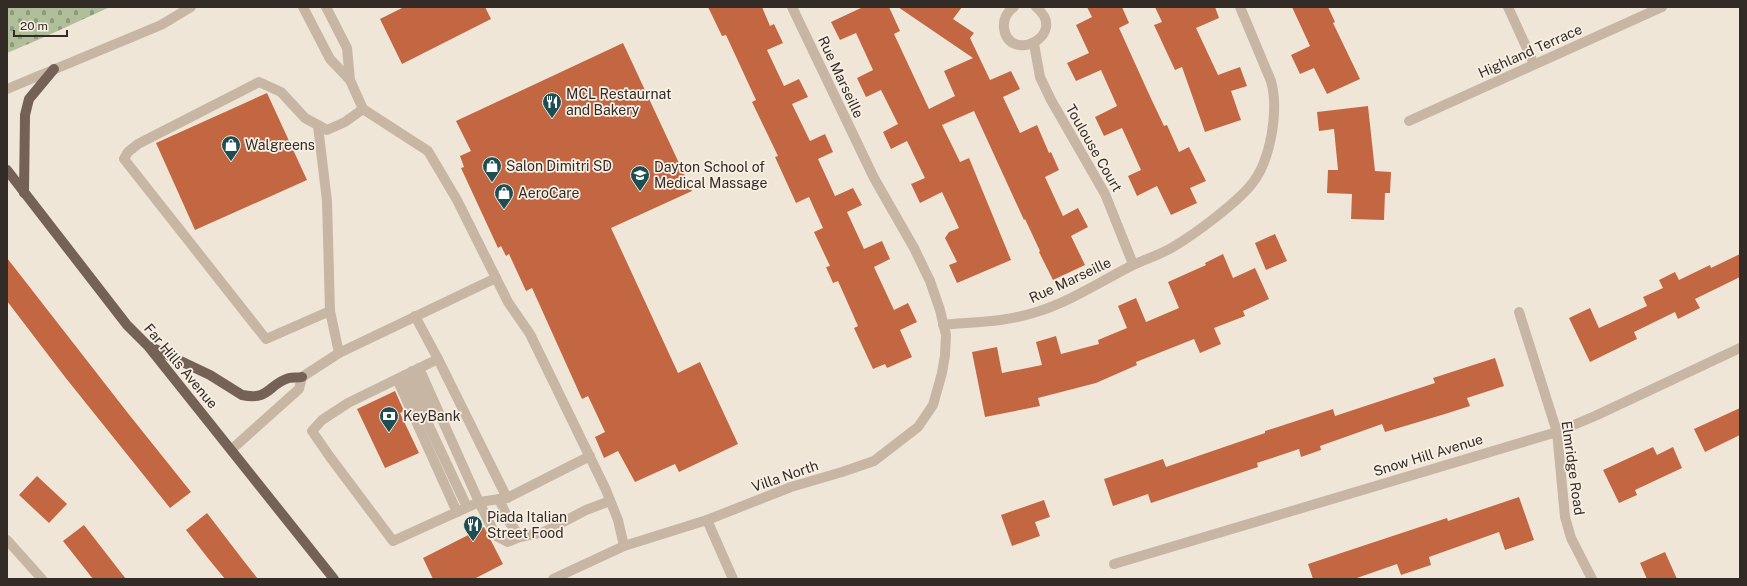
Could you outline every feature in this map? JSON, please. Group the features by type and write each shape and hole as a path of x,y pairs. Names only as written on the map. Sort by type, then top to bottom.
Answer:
{"main road":[{"path":"24,193 25,115 29,100 54,69"},
{"name":"Far Hills Avenue","path":"7,170 126,325 148,346 232,449 334,579"},
{"path":"148,346 210,375 246,396 256,397 262,395 288,378 302,377"}],"street":[{"path":"7,89 161,26 191,7"},
{"path":"303,7 330,59 350,80 364,109 428,151 457,200 508,302 530,334 590,456 610,501 618,520 624,546"},
{"name":"Rue Marseille","path":"792,7 874,178 914,248 930,281 944,325 1012,318 1053,306 1134,264 1171,248 1190,236 1236,200 1251,184 1262,166 1268,145 1274,116 1274,93 1271,81 1240,7"},
{"path":"1014,7 1006,16 1004,23 1007,37 1019,45 1027,46 1034,44 1043,35 1046,23 1040,11 1036,7"},
{"path":"1508,7 1534,64"},
{"name":"Highland Terrace","path":"1409,121 1662,7"},
{"path":"328,9 347,48 350,80"},
{"name":"Toulouse Court","path":"1034,44 1040,77 1067,131 1105,194 1134,264"},
{"path":"330,311 266,339 124,159 128,152 138,144 259,82 281,92 305,118 327,130 345,122 364,109"},
{"path":"318,126 326,201 330,311 338,353"},
{"path":"232,449 299,389 302,377 338,353 496,278"},
{"name":"Elmridge Road","path":"1519,312 1557,432 1565,517 1571,538 1592,579"},
{"path":"415,316 438,359 503,498 510,523 520,537"},
{"name":"Villa North","path":"553,579 624,546 707,520 791,487 874,461 918,427 933,405 942,373 946,335 944,325"},
{"name":"Snow Hill Avenue","path":"1114,564 1557,432 1595,416 1740,348"},
{"path":"438,359 348,403 322,420 312,431 393,541 469,506 503,498 590,456"},
{"path":"408,373 469,506 496,536 508,542 520,537 544,532 586,510 610,501"},
{"path":"408,373 469,506"},
{"path":"707,520 733,579"},
{"path":"7,540 42,579"}],"green space":[{"path":"7,7 110,7 7,53"}],"building":[{"path":"404,7 485,7 491,19 402,64 380,19"},
{"path":"708,7 762,7 770,26 774,24 783,43 767,50 784,86 799,79 808,97 792,104 810,141 825,134 833,152 818,159 835,196 853,188 862,205 847,212 864,249 882,241 890,259 874,267 894,310 908,303 917,322 900,330 912,357 887,368 885,364 873,369 854,328 858,326 838,281 833,283 826,267 830,266 814,232 823,228 809,197 796,203 775,157 778,156 752,102 756,100 726,35 722,36"},
{"path":"863,7 889,7 900,31 894,34 929,109 955,96 944,71 973,58 898,7 962,7 953,19 974,33 970,38 990,80 1011,71 1020,89 1003,97 1020,133 1037,125 1049,153 1051,152 1059,170 1045,177 1063,216 1078,208 1088,227 1071,236 1085,265 1053,280 974,111 942,125 960,162 969,158 1011,260 957,283 949,265 957,262 945,238 949,232 959,228 942,192 920,203 911,184 925,178 907,141 891,149 883,132 898,124 881,90 866,97 857,78 873,70 856,33 840,40 831,22"},
{"path":"1087,7 1122,7 1129,23 1119,28 1164,126 1167,125 1179,152 1189,147 1206,181 1190,188 1197,203 1171,215 1157,186 1137,196 1128,176 1141,170 1122,128 1104,136 1095,117 1117,106 1101,70 1076,81 1067,63 1089,53 1076,25 1092,17"},
{"path":"1155,7 1215,7 1219,18 1196,28 1218,75 1240,67 1247,86 1231,91 1241,120 1205,132 1182,67 1175,70 1154,25 1162,22"},
{"path":"1292,7 1328,7 1335,22 1333,23 1360,79 1327,94 1314,68 1300,74 1291,55 1310,46"},
{"path":"623,43 692,191 611,228 678,373 700,362 738,444 679,472 675,464 635,482 618,451 604,458 595,437 605,432 588,396 582,399 532,288 526,291 509,254 506,256 501,246 498,248 461,168 464,167 460,156 471,151 456,121"},
{"name":"Walgreens","path":"267,93 307,180 195,230 156,143"},
{"path":"1368,106 1375,171 1391,172 1390,193 1385,193 1384,220 1351,219 1352,194 1327,193 1328,170 1338,170 1334,129 1319,131 1317,112"},
{"path":"1275,234 1287,261 1266,270 1255,243"},
{"path":"1223,254 1233,278 1255,268 1269,299 1243,311 1245,316 1214,328 1221,344 1200,353 1194,339 1136,362 1137,365 1096,383 1038,398 1040,406 985,417 972,352 997,347 1002,373 1042,365 1036,342 1056,336 1061,354 1099,344 1098,340 1127,328 1118,306 1136,298 1146,322 1179,308 1168,282 1206,265 1205,263"},
{"path":"1740,254 1740,277 1695,299 1700,308 1678,319 1675,312 1634,332 1637,339 1590,362 1569,318 1590,308 1599,328 1647,306 1643,297 1663,288 1659,280 1675,272 1679,280 1710,265 1711,268"},
{"path":"7,258 191,492 170,508 65,377 7,301"},
{"path":"1495,358 1504,386 1467,398 1470,406 1385,432 1382,424 1320,446 1321,450 1301,457 1299,449 1257,463 1258,467 1151,503 1148,494 1113,506 1104,479 1163,459 1166,467 1265,433 1265,431 1333,409 1335,416 1435,383 1433,378"},
{"name":"KeyBank","path":"395,391 404,411 400,413 419,453 385,468 357,409"},
{"path":"1740,408 1740,435 1705,452 1694,429"},
{"path":"1653,447 1657,455 1673,447 1682,468 1635,490 1637,495 1619,503 1603,470"},
{"path":"37,476 67,504 49,523 19,495"},
{"path":"1519,497 1534,540 1505,550 1499,532 1429,557 1431,565 1401,575 1397,564 1354,579 1313,579 1308,564 1447,518 1448,521"},
{"path":"1044,500 1050,517 1035,522 1040,536 1012,546 1001,515"},
{"path":"207,513 258,579 225,579 186,530"},
{"path":"84,525 126,579 93,579 63,541"},
{"name":"Piada Italian Street Food","path":"484,527 503,564 474,579 433,579 423,558"},
{"path":"1665,552 1677,579 1647,579 1640,563"}],"place":[{"name":"MCL Restaurnat and Bakery","path":"552,119"},
{"name":"Walgreens","path":"231,162"},
{"name":"Salon Dimitri SD","path":"492,183"},
{"name":"Dayton School of Medical Massage","path":"640,192"},
{"name":"AeroCare","path":"504,210"},
{"name":"KeyBank","path":"389,433"},
{"name":"Piada Italian Street Food","path":"473,542"}]}
